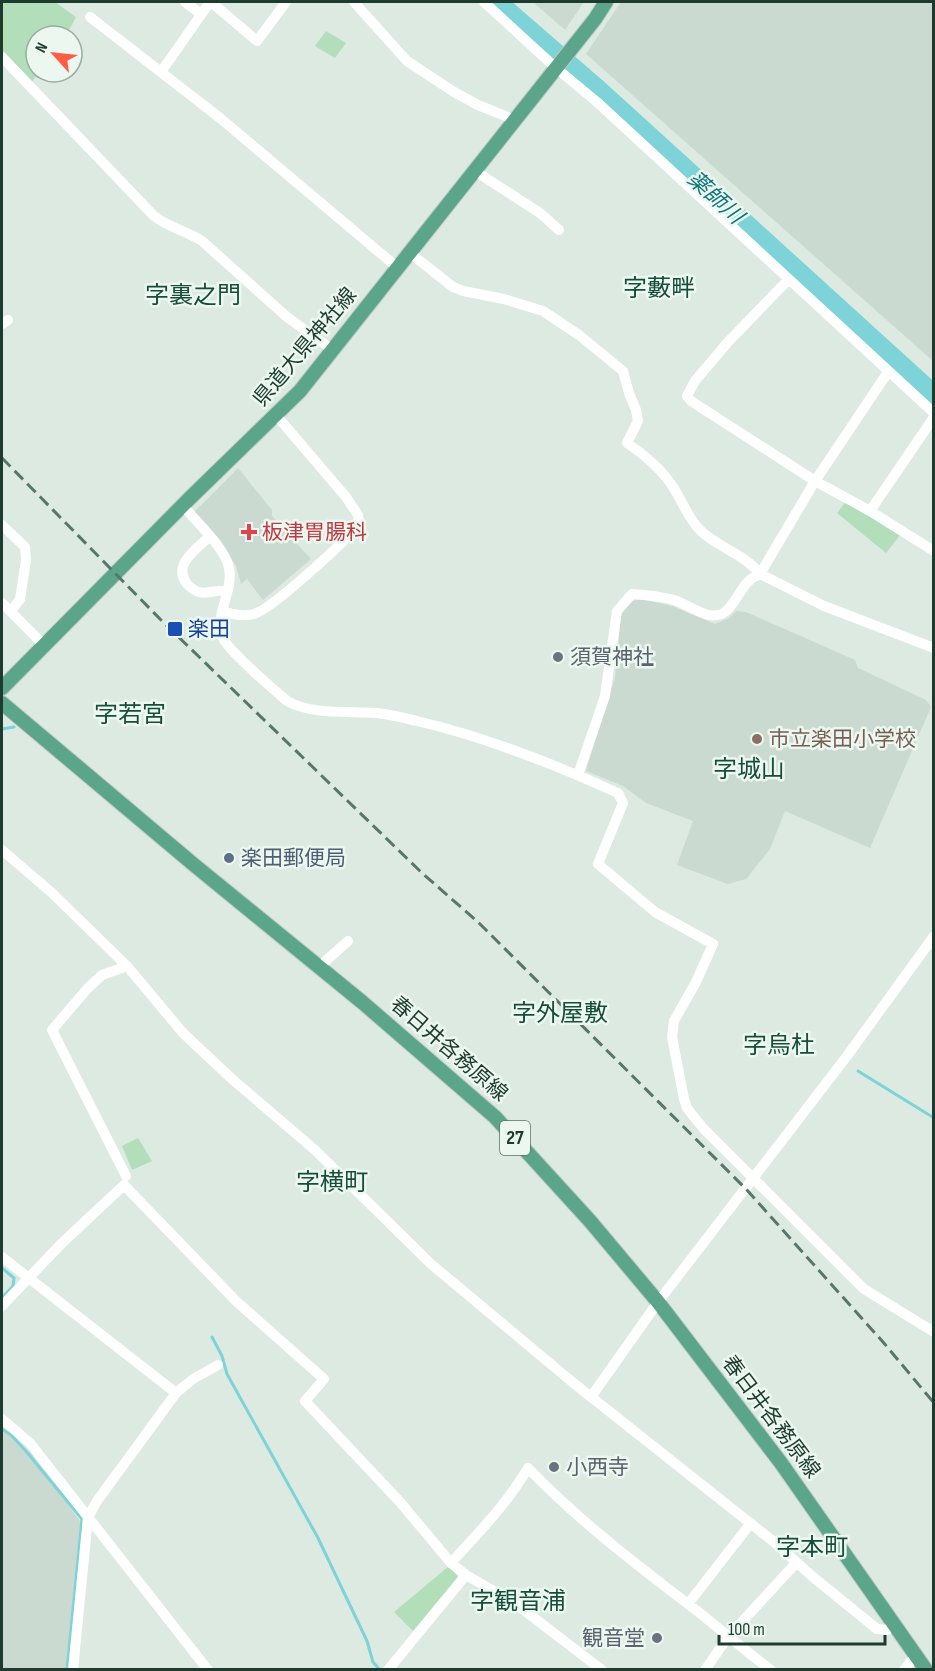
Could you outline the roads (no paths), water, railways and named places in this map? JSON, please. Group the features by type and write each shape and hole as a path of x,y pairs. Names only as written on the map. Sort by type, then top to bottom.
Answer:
{"main road":[{"name":"県道大県神社線","path":"2,688 300,392 606,2"},
{"name":"春日井各務原線","path":"2,703 320,966 495,1117 562,1189 658,1302 781,1463 926,1670"}],"street":[{"path":"185,2 201,15"},
{"path":"161,72 211,2 257,41 286,2"},
{"path":"354,2 407,61 462,96 515,120"},
{"path":"484,2 597,102 933,415 870,511"},
{"path":"90,17 220,118 398,268"},
{"path":"2,57 154,216 164,224 190,233 202,241 287,317 333,350"},
{"path":"475,171 540,213 559,230"},
{"path":"410,253 453,287 543,311 579,334 623,371 638,421 627,443 655,466 671,484 700,530 717,544 754,565 760,574 824,606 933,648"},
{"path":"788,280 708,366 695,381 687,396 691,401 815,481 931,546"},
{"path":"578,774 605,696 617,611 632,594 672,599 710,615 717,616 729,608 743,586 760,574 815,481 888,372"},
{"path":"222,611 238,615 258,613 317,565 359,524 358,515 346,497 276,415"},
{"path":"183,506 228,562 230,575 221,626 225,640 287,701 295,706 380,713 466,734 578,774 618,793 623,803 598,864 655,912 713,944 696,982 674,1021 672,1037 687,1108 703,1128 864,1289 933,1332"},
{"path":"2,525 25,547 26,560 20,599 11,611"},
{"path":"209,537 185,561 182,571 184,579 191,588 200,593 217,589 227,592"},
{"path":"2,603 44,645"},
{"path":"2,850 51,892 127,966 183,1033 232,1079 315,1150 431,1264 591,1397 751,1523 796,1563 878,1629 887,1630 894,1623"},
{"path":"591,1397 658,1302 847,1056 933,936"},
{"path":"320,966 348,941"},
{"path":"126,1176 52,1030 102,975 127,966"},
{"path":"2,1306 61,1244 124,1185 236,1301 324,1379 305,1401 400,1502 451,1563 466,1575 516,1604 602,1670"},
{"path":"2,1257 176,1394"},
{"path":"73,1670 88,1517 97,1501 176,1394 193,1379 218,1365"},
{"path":"2,1419 30,1443 208,1670"},
{"path":"451,1563 496,1514 515,1490 528,1468 554,1495 661,1586 688,1604 771,1670"},
{"path":"688,1604 751,1523"},
{"path":"705,1670 728,1637 796,1563"},
{"path":"390,1669 466,1575"},
{"path":"904,1670 916,1655"}],"waterway":[{"name":"薬師川","path":"497,2 595,87 934,395"},
{"path":"2,729 14,727"},
{"path":"858,1071 934,1118"},
{"path":"2,1268 14,1278 13,1286 2,1298"},
{"path":"212,1337 222,1356 227,1374 318,1538 367,1641 373,1662 380,1670"},
{"path":"2,1429 25,1450 82,1519 67,1670"}],"railway":[{"path":"2,458 160,619 422,873 478,922 746,1189 883,1342 934,1403"}],"place":[{"name":"板津胃腸科","path":"249,532"},
{"name":"楽田","path":"175,629"},
{"name":"須賀神社","path":"558,657"},
{"name":"市立楽田小学校","path":"757,739"},
{"name":"楽田郵便局","path":"229,858"},
{"name":"小西寺","path":"554,1467"},
{"name":"観音堂","path":"657,1638"}],"district":[{"name":"字藪畔","path":"659,288"},
{"name":"字裏之門","path":"193,295"},
{"name":"字若宮","path":"130,714"},
{"name":"字城山","path":"749,769"},
{"name":"字外屋敷","path":"560,1013"},
{"name":"字烏杜","path":"779,1045"},
{"name":"字横町","path":"332,1182"},
{"name":"字本町","path":"812,1547"},
{"name":"字観音浦","path":"518,1601"}]}
